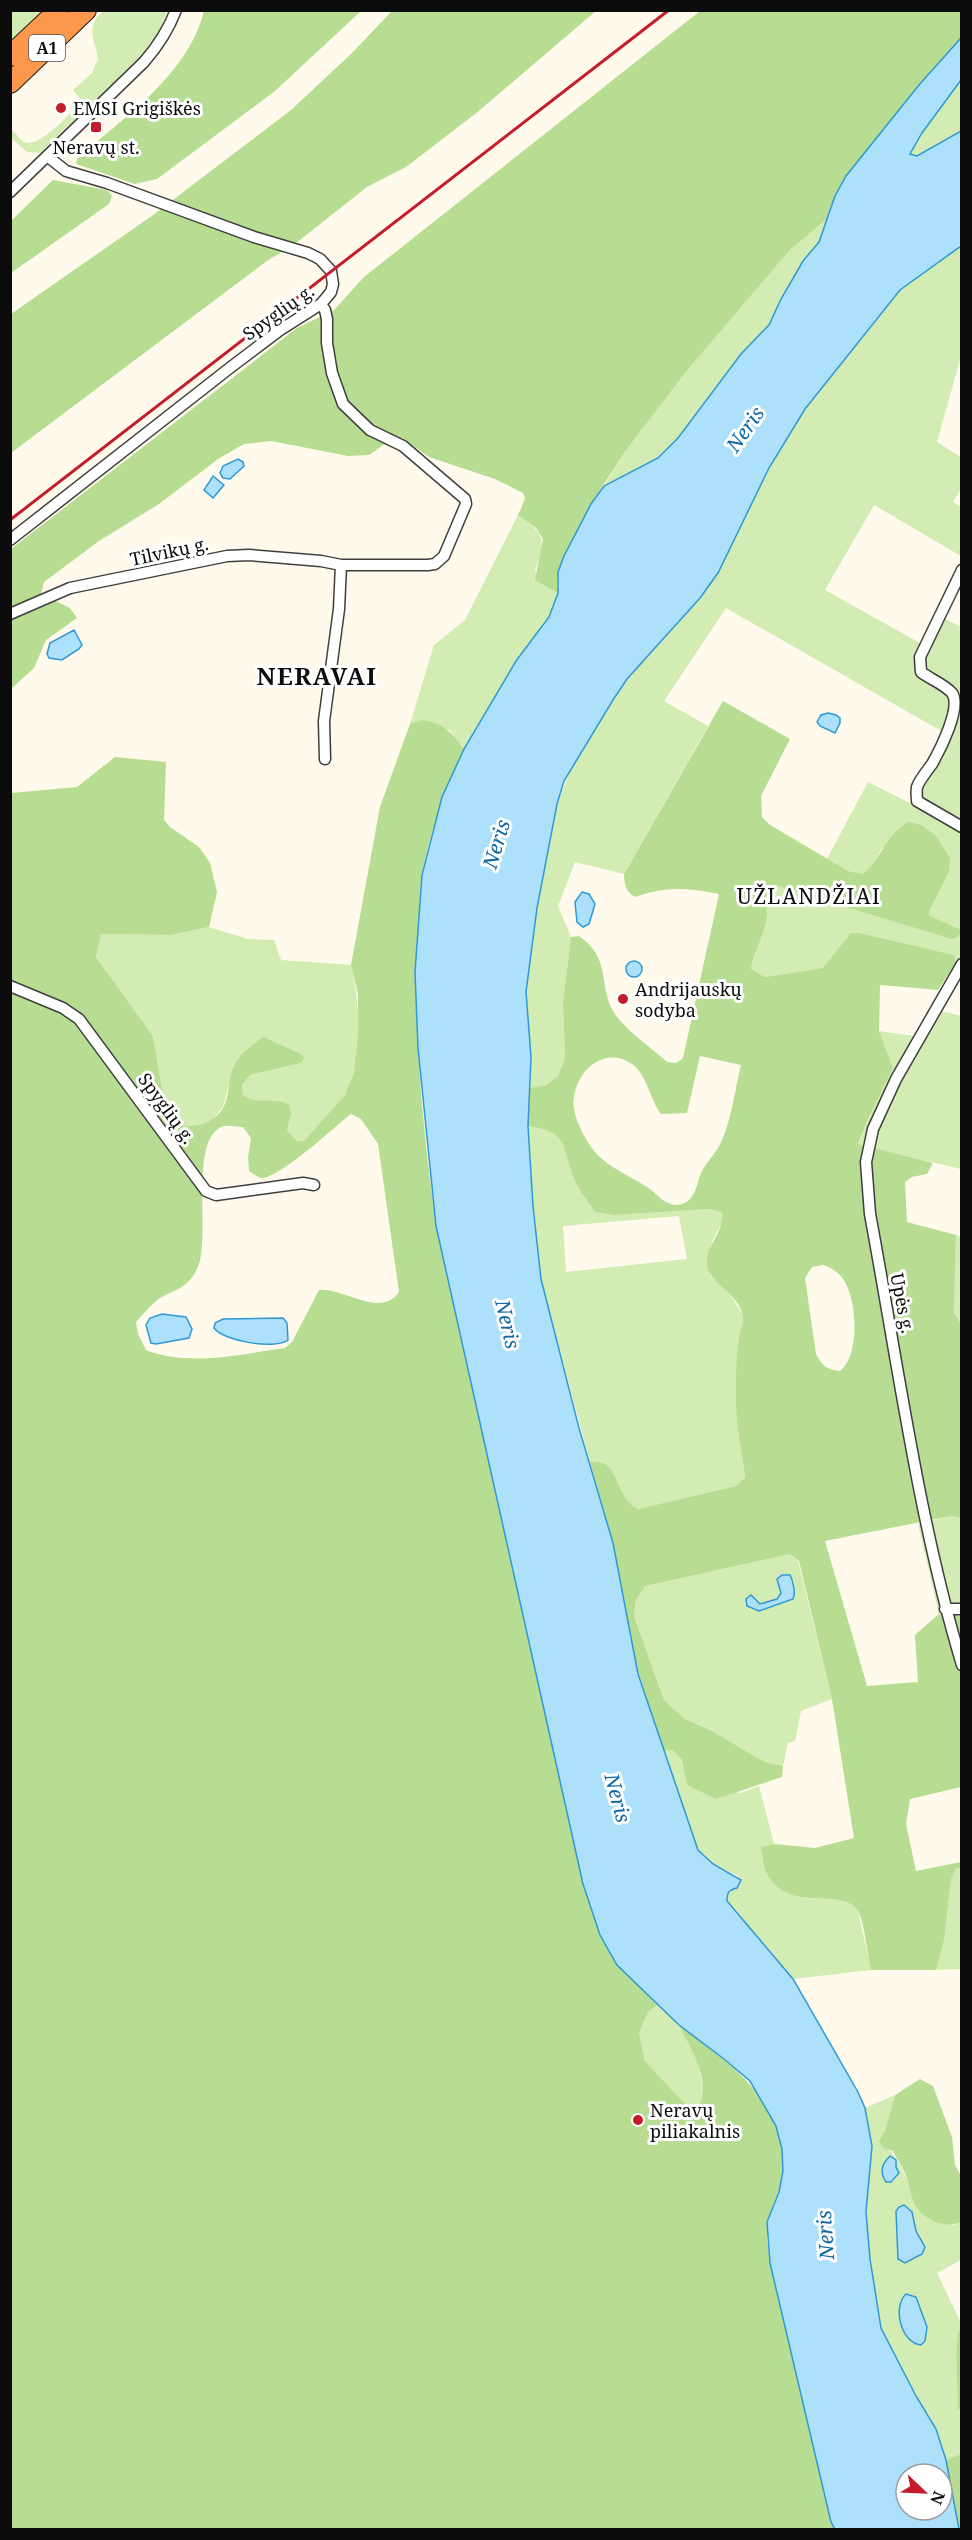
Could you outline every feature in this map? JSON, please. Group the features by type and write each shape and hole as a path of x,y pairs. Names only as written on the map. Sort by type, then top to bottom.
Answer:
{"highway":[{"name":"A1","path":"10,56 59,10"},
{"name":"A1","path":"10,83 85,11"},
{"path":"84,32 85,11"}],"street":[{"path":"10,192 158,46 169,29 176,10"},
{"name":"Spyglių g.","path":"10,540 239,361 280,330 321,304 331,292 333,284 330,271 321,259 107,183 66,171 47,156"},
{"name":"Tilvikų g.","path":"10,614 70,588 220,557 271,557 321,561 341,566 435,564 444,556 466,504 459,491 404,446 370,430 344,404 332,373 327,343 327,319 321,304"},
{"path":"325,759 324,721 338,618 341,566"},
{"path":"962,570 920,657 921,672 951,692 955,702 952,719 943,742 916,792 917,801 962,827"},
{"name":"Upės g.","path":"962,964 882,1107 873,1129 866,1162 870,1214 945,1609 962,1665"},
{"name":"Spyglių g.","path":"10,986 63,1008 79,1019 206,1191 216,1195 303,1183 314,1185"},
{"path":"945,1609 962,1609"}],"green space":[{"path":"11,11 47,11 11,46"},
{"path":"103,11 167,11 150,47 40,153 27,152 11,138 10,129 24,142 30,143 38,140 82,101 73,90 92,73 98,59 92,29 97,17"},
{"path":"204,11 361,11 275,91 157,179 135,184 76,164 77,159 134,111 169,75 196,34"},
{"path":"392,11 596,11 475,114 406,167 367,187 296,243 267,261 11,453 11,314 153,215 291,110 351,54"},
{"path":"700,11 961,11 961,38 919,85 846,176 835,196 829,217 789,251 685,373 624,453 591,504 557,584 558,593 535,580 543,539 536,528 518,515 525,499 523,493 495,479 429,457 402,438 389,441 369,455 348,456 271,441 244,444 218,459 159,504 99,541 44,582 41,594 70,608 77,618 46,640 34,668 11,689 11,549 297,328 334,310 364,277"},
{"path":"961,80 961,131 917,156 910,154 922,133"},
{"path":"53,180 107,190 112,196 109,204 11,273 11,221"},
{"path":"829,217 819,242 803,261 769,325 741,354 678,438 658,458 604,486 624,453 685,373 789,251"},
{"path":"961,246 961,356 937,442 961,457 961,489 953,502 961,507 961,556 874,505 825,590 927,647 941,617 961,627 961,930 930,917 929,911 949,872 882,848 871,867 863,874 848,871 827,859 868,782 912,804 950,736 726,608 664,701 708,726 624,874 575,862 558,906 571,937 563,1001 565,1059 558,1076 546,1085 530,1088 526,992 537,908 557,804 574,762 627,679 675,627 718,573 769,468 805,409 900,290"},
{"path":"518,515 538,532 541,538 541,551 535,570 541,582 558,593 549,617 516,661 464,749 450,730 410,724 434,645 465,620"},
{"path":"723,701 790,739 761,796 762,817 770,825 848,871 863,874 894,834 909,822 921,825 936,836 950,858 949,872 929,911 930,916 961,930 959,936 952,939 778,886 769,887 766,898 766,922 751,969 765,977 823,968 851,933 860,933 954,955 956,962 938,990 880,985 879,1031 893,1068 858,1144 933,1163 927,1174 912,1177 905,1182 907,1222 956,1235 954,1313 962,1326 961,1518 951,1516 825,1541 867,1686 918,1682 915,1635 939,1614 961,1616 961,1787 910,1799 906,1824 916,1871 961,1862 961,1868 956,1868 951,1880 944,1941 936,1970 871,1970 860,1916 851,1904 841,1900 789,1894 777,1886 767,1874 761,1847 774,1844 815,1848 854,1838 832,1699 799,1561 790,1554 645,1586 636,1600 634,1616 664,1700 685,1719 712,1731 765,1762 783,1766 782,1777 716,1799 687,1785 682,1760 673,1750 663,1750 638,1674 613,1543 590,1462 600,1462 607,1466 624,1496 638,1509 736,1486 745,1477 736,1404 737,1353 743,1319 741,1309 713,1277 707,1265 709,1251 721,1226 722,1213 709,1209 614,1215 595,1212 575,1181 564,1148 557,1136 551,1132 528,1126 530,1088 546,1085 558,1076 565,1059 563,1001 571,937 579,936 590,945 596,954 601,964 610,1004 615,1014 632,1033 667,1062 676,1063 683,1058 719,894 677,889 635,897 626,887 624,874","holes":["700,1056 741,1065 728,1122 720,1144 702,1171 691,1198 677,1205 663,1200 601,1158 586,1139 577,1121 573,1103 577,1087 587,1070 594,1063 612,1058 622,1059 637,1068 661,1114 687,1113","823,1265 836,1271 843,1279 849,1291 854,1315 854,1341 851,1353 840,1371 825,1367 816,1354 805,1278 812,1267"]},
{"path":"423,720 442,726 464,749 434,826 421,881 416,1003 423,1115 436,1226 567,1813 617,1964 658,2005 648,2012 639,2033 645,2061 688,2107 698,2107 703,2087 701,2076 694,2055 679,2025 735,2069 766,2105 777,2126 783,2148 783,2173 767,2227 770,2263 831,2522 835,2529 11,2530 11,793 77,787 115,757 166,762 164,820 170,827 199,847 210,863 217,892 209,927 171,935 101,934 96,957 153,1036 166,1113 172,1124 194,1126 208,1122 220,1113 226,1101 232,1071 237,1061 247,1049 264,1037 303,1055 304,1059 301,1063 250,1075 242,1085 243,1095 254,1100 278,1101 289,1105 291,1113 287,1131 297,1141 304,1141 345,1095 354,1073 358,1036 358,994 351,965 380,807 410,724","holes":["351,1114 361,1119 378,1144 399,1292 391,1300 382,1303 361,1300 328,1290 319,1290 292,1342 285,1348 215,1358 180,1358 146,1350 138,1334 136,1322 155,1302 188,1282 197,1269 201,1255 203,1168 206,1149 213,1134 224,1126 243,1127 251,1138 248,1157 249,1171 261,1178 293,1162"]},
{"path":"778,886 961,930 961,963 956,962 954,955 860,933 823,968 765,977 751,969 766,922 766,898 769,887"},
{"path":"209,927 248,939 274,940 281,960 351,965 359,1032 356,1067 344,1096 304,1141 297,1141 291,1137 261,1101 249,1100 243,1095 242,1085 250,1075 301,1063 304,1059 302,1055 264,1037 234,1066 223,1107 211,1121 187,1129 172,1125 166,1113 153,1036 96,957 101,934 171,935"},
{"path":"942,1011 961,1016 961,1169 858,1145 893,1068 879,1031 914,1036"},
{"path":"528,1126 551,1132 557,1136 564,1148 575,1181 595,1212 614,1215 709,1209 722,1213 723,1221 712,1241 711,1276 727,1289 744,1317 738,1358 737,1397 745,1477 736,1486 638,1509 624,1496 607,1466 600,1462 590,1462 541,1279","holes":["679,1216 687,1259 566,1272 563,1226"]},
{"path":"956,1235 961,1237 961,1326 954,1313"},
{"path":"951,1516 961,1518 961,1616 939,1614 918,1524"},
{"path":"790,1554 798,1561 832,1699 801,1711 795,1741 788,1743 783,1766 765,1762 712,1731 685,1719 664,1700 634,1616 636,1600 644,1586"},
{"path":"663,1750 673,1750 682,1760 687,1785 741,1793 759,1786 774,1844 761,1847 802,1898 847,1900 858,1911 871,1970 793,1979 727,1901 730,1892 740,1884 738,1876 713,1864 698,1850"},
{"path":"956,1868 961,1868 961,1969 936,1970 944,1941 951,1880"},
{"path":"658,2005 684,2033 694,2053 702,2088 698,2107 688,2107 645,2061 639,2033 648,2012"},
{"path":"920,2079 933,2086 952,2137 955,2165 961,2176 961,2222 954,2224 941,2224 928,2218 918,2209 905,2173 893,2151 883,2148 879,2141 885,2131 895,2095"},
{"path":"895,2095 885,2131 879,2141 897,2161 914,2203 953,2225 961,2222 961,2260 937,2273 961,2323 956,2353 958,2409 961,2407 961,2454 946,2460 936,2429 881,2328 870,2259 866,2212 872,2146 865,2108"},
{"path":"961,2329 962,2407 958,2410 956,2353 958,2332"},
{"path":"961,2454 961,2529 959,2529 954,2502 954,2462 946,2462 946,2460"}],"water":[{"name":"Neris","path":"961,38 961,80 922,133 910,154 917,156 961,131 961,246 900,290 805,409 769,468 718,573 700,598 627,679 564,781 557,804 537,908 526,992 531,1057 528,1126 541,1279 579,1428 613,1543 638,1674 698,1850 713,1864 741,1880 737,1888 727,1895 727,1901 793,1979 865,2108 872,2146 866,2212 870,2259 881,2328 936,2429 946,2462 894,2462 894,2522 954,2522 954,2502 959,2529 835,2529 831,2522 770,2263 767,2222 779,2192 783,2171 782,2149 776,2126 750,2081 679,2025 617,1965 600,1935 583,1884 436,1226 418,1048 415,972 422,875 442,797 464,749 516,661 549,617 558,593 558,572 591,504 604,486 658,458 678,438 741,354 769,325 803,261 819,242 835,196 846,176 919,85"},
{"path":"238,459 243,462 244,466 230,479 223,478 220,473 223,466"},
{"path":"213,476 224,485 213,498 204,490"},
{"path":"74,630 82,645 79,649 62,660 49,658 47,654 50,643"},
{"path":"828,713 840,718 835,733 820,726 817,722 821,715"},
{"path":"582,892 589,894 595,904 589,924 583,927 577,922 575,902"},
{"path":"631,961 637,961 642,969 640,975 631,977 626,972 626,966"},
{"path":"162,1314 186,1317 192,1329 189,1338 151,1343 146,1325 150,1318"},
{"path":"283,1318 287,1323 288,1340 281,1343 250,1343 228,1337 214,1328 215,1323 223,1319"},
{"path":"782,1575 790,1575 794,1587 793,1599 759,1611 747,1606 746,1599 751,1595 760,1604 777,1599 781,1593 777,1579"},
{"path":"890,2156 896,2160 899,2173 891,2182 886,2182 882,2168"},
{"path":"904,2205 912,2212 916,2231 925,2247 922,2254 905,2263 898,2259 896,2211"},
{"path":"906,2294 916,2297 927,2327 925,2341 921,2345 908,2338 901,2324 900,2307"}],"railway":[{"path":"10,520 669,10"}],"place":[{"name":"EMSI Grigiškės","path":"61,108"},
{"name":"Neravų st.","path":"96,127"},
{"name":"Andrijauskų sodyba","path":"623,999"},
{"name":"Neravų piliakalnis","path":"638,2120"}],"district":[{"name":"NERAVAI","path":"317,675"},
{"name":"UŽLANDŽIAI","path":"809,896"}]}
